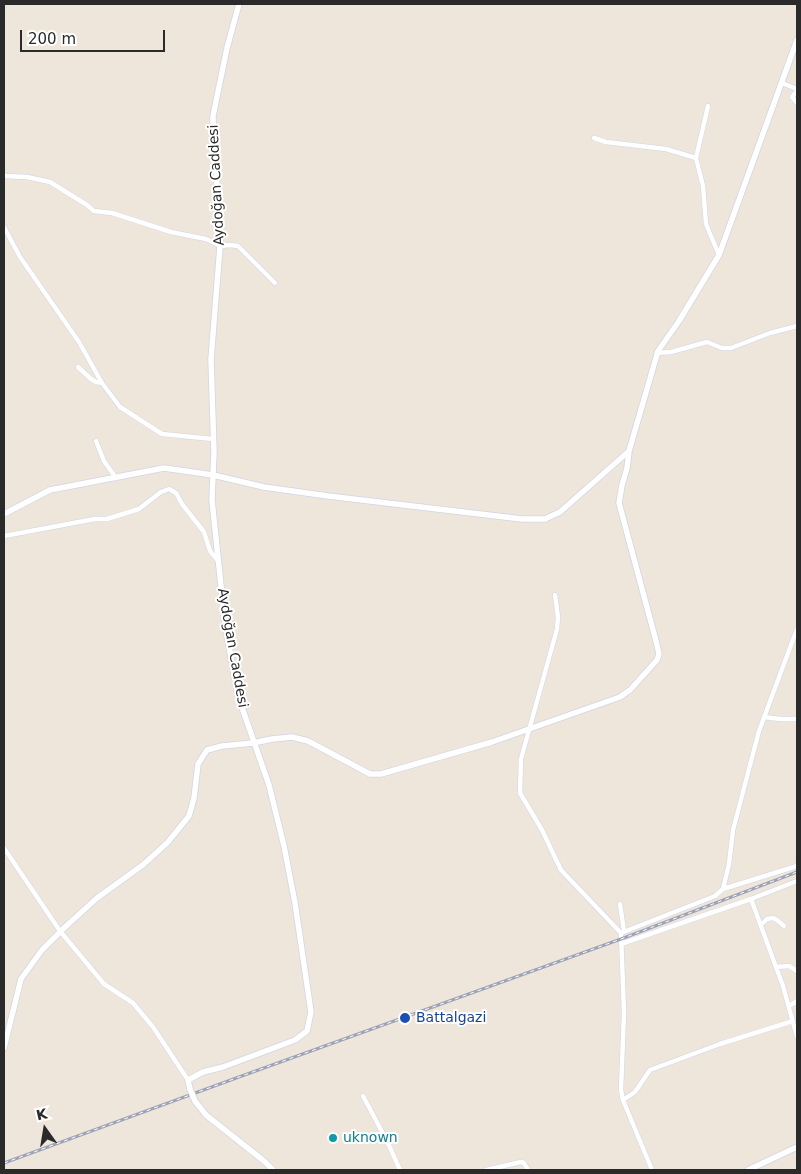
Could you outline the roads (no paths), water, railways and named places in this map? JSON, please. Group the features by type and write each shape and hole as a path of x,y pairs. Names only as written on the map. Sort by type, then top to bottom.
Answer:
{"street":[{"name":"Aydoğan Caddesi","path":"188,1080 203,1072 277,1048 295,1040 307,1031 310,1012 295,903 269,785 238,696 225,624 212,500 213,439 210,358 221,246 219,188 213,136 214,116 227,48 238,4"},
{"path":"4,1048 21,979 42,950 60,932 97,898 144,864 168,842 189,816 194,798 198,764 207,750 222,746 292,737 308,741 370,774 381,774 492,742 620,697 630,690 649,669 659,654 619,502 629,451 657,353 679,322 719,255 797,40"},
{"path":"782,84 797,90 792,97 797,103"},
{"path":"708,106 696,158 703,186 706,224 719,255"},
{"path":"594,138 606,142 666,149 696,158"},
{"path":"4,176 27,177 50,182 94,211 112,213 171,232 206,239 221,246 238,246 275,283"},
{"path":"4,227 20,257 79,342 102,383 120,406 162,434 213,439"},
{"path":"657,353 671,352 707,342 722,348 730,348 770,333 797,326"},
{"path":"78,367 91,379 102,383"},
{"path":"96,441 104,461 116,478"},
{"path":"4,514 50,490 164,468 213,475 264,487 328,496 522,519 545,519 560,512 629,451"},
{"path":"4,536 94,519 107,519 139,509 160,492 169,489 176,492 182,504 204,532 210,551 220,563"},
{"path":"556,595 557,629 521,759 520,794 542,830 561,870 622,932"},
{"path":"723,889 729,864 733,830 764,717 797,629"},
{"path":"764,717 780,720 797,719"},
{"path":"4,848 60,932 104,984 132,1003 153,1027 188,1080 195,1101 206,1115 273,1170"},
{"path":"622,932 715,896 723,889 797,866"},
{"path":"621,944 797,881"},
{"path":"751,899 776,967 797,1037"},
{"path":"620,904 624,1013 621,1090 623,1100 652,1170"},
{"path":"761,925 773,918 784,926"},
{"path":"776,967 789,966 797,971"},
{"path":"789,1006 797,1001"},
{"path":"623,1100 635,1092 650,1070 720,1044 793,1021"},
{"path":"363,1096 400,1170"},
{"path":"748,1170 797,1147"},
{"path":"486,1170 521,1162 524,1163 528,1170"}],"railway":[{"path":"4,1163 621,939 797,872"}],"place":[{"name":"Battalgazi","path":"405,1018"},
{"name":"uknown","path":"333,1138"}]}
